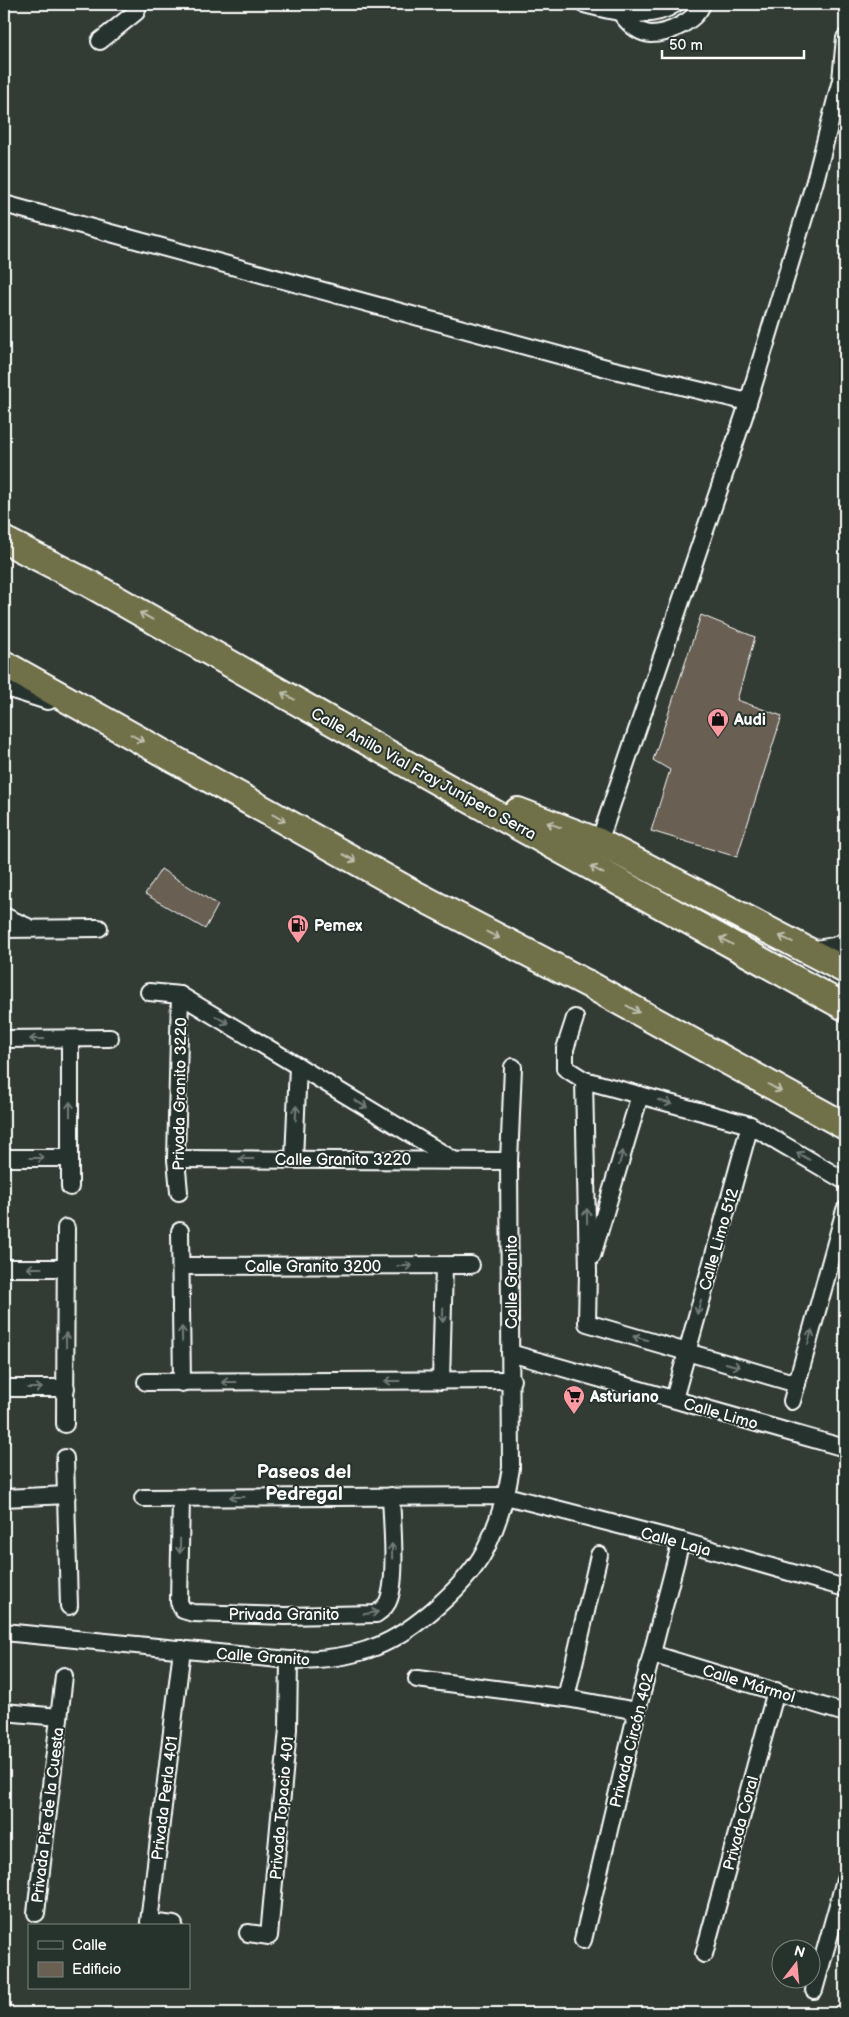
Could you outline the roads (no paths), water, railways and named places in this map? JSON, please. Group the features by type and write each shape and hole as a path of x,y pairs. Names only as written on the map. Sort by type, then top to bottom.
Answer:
{"highway":[{"name":"Calle Anillo Vial Fray Junípero Serra","path":"4,540 90,584 440,783 845,1007"},
{"path":"4,664 413,893 590,985 845,1126"},
{"path":"440,783 599,842 740,914 776,935 810,950 845,970"}],"main road":[{"path":"4,684 95,714"}],"street":[{"path":"100,41 136,12 139,4"},
{"path":"584,4 620,12 656,14 675,4"},
{"path":"620,12 628,23 638,30 650,34 672,28 693,19 702,4"},
{"path":"599,842 748,402 815,181 841,80 845,38"},
{"path":"4,204 610,369 748,402"},
{"path":"4,916 32,929"},
{"path":"4,929 99,928"},
{"path":"810,950 834,946 845,941"},
{"name":"Privada Granito 3220","path":"149,992 180,995 452,1159"},
{"name":"Privada Granito 3220","path":"179,1192 176,1159 180,995"},
{"path":"575,1018 565,1049 565,1068 584,1080 750,1125 845,1181"},
{"path":"4,1039 110,1038"},
{"path":"70,1039 70,1187"},
{"path":"294,1159 298,1066"},
{"name":"Calle Granito","path":"4,1632 289,1660 326,1660 376,1647 418,1623 460,1586 488,1546 506,1496 512,1468 510,1161 513,1068"},
{"path":"584,1080 588,1272 587,1323 797,1384"},
{"path":"588,1272 640,1095"},
{"name":"Calle Limo 512","path":"674,1399 750,1125"},
{"path":"4,1158 70,1158"},
{"name":"Calle Granito 3220","path":"176,1159 452,1159 510,1161"},
{"path":"792,1401 845,1210"},
{"path":"65,1424 66,1228"},
{"path":"180,1231 182,1382"},
{"name":"Calle Granito 3200","path":"181,1266 471,1265"},
{"path":"441,1381 444,1266"},
{"path":"4,1268 65,1268"},
{"name":"Calle Limo","path":"510,1353 845,1448"},
{"path":"146,1382 512,1380"},
{"path":"4,1388 66,1388"},
{"path":"65,1458 69,1606"},
{"path":"4,1498 67,1495"},
{"name":"Privada Granito","path":"180,1498 179,1602 183,1610 193,1614 285,1616 376,1614 385,1607 389,1600 392,1582 391,1496"},
{"path":"144,1498 506,1496"},
{"name":"Calle Laja","path":"506,1496 681,1541 845,1588"},
{"name":"Privada Circón 402","path":"583,1940 637,1711 681,1541"},
{"path":"566,1698 599,1555"},
{"name":"Privada Perla 401","path":"162,1924 149,1922 182,1649"},
{"name":"Calle Mármol","path":"652,1654 845,1713"},
{"name":"Privada Topacio 401","path":"248,1933 269,1936 288,1729 289,1660"},
{"name":"Privada Pie de la Cuesta","path":"36,1913 64,1676"},
{"path":"417,1679 566,1698 637,1711"},
{"name":"Privada Coral","path":"704,1954 776,1692"},
{"name":"Privada Pie de la Cuesta","path":"4,1712 59,1717"},
{"path":"822,1962 845,1880"}],"place":[{"name":"Audi","path":"718,738"},
{"name":"Pemex","path":"298,944"},
{"name":"Asturiano","path":"574,1415"}],"district":[{"name":"Paseos del Pedregal","path":"304,1482"}]}
